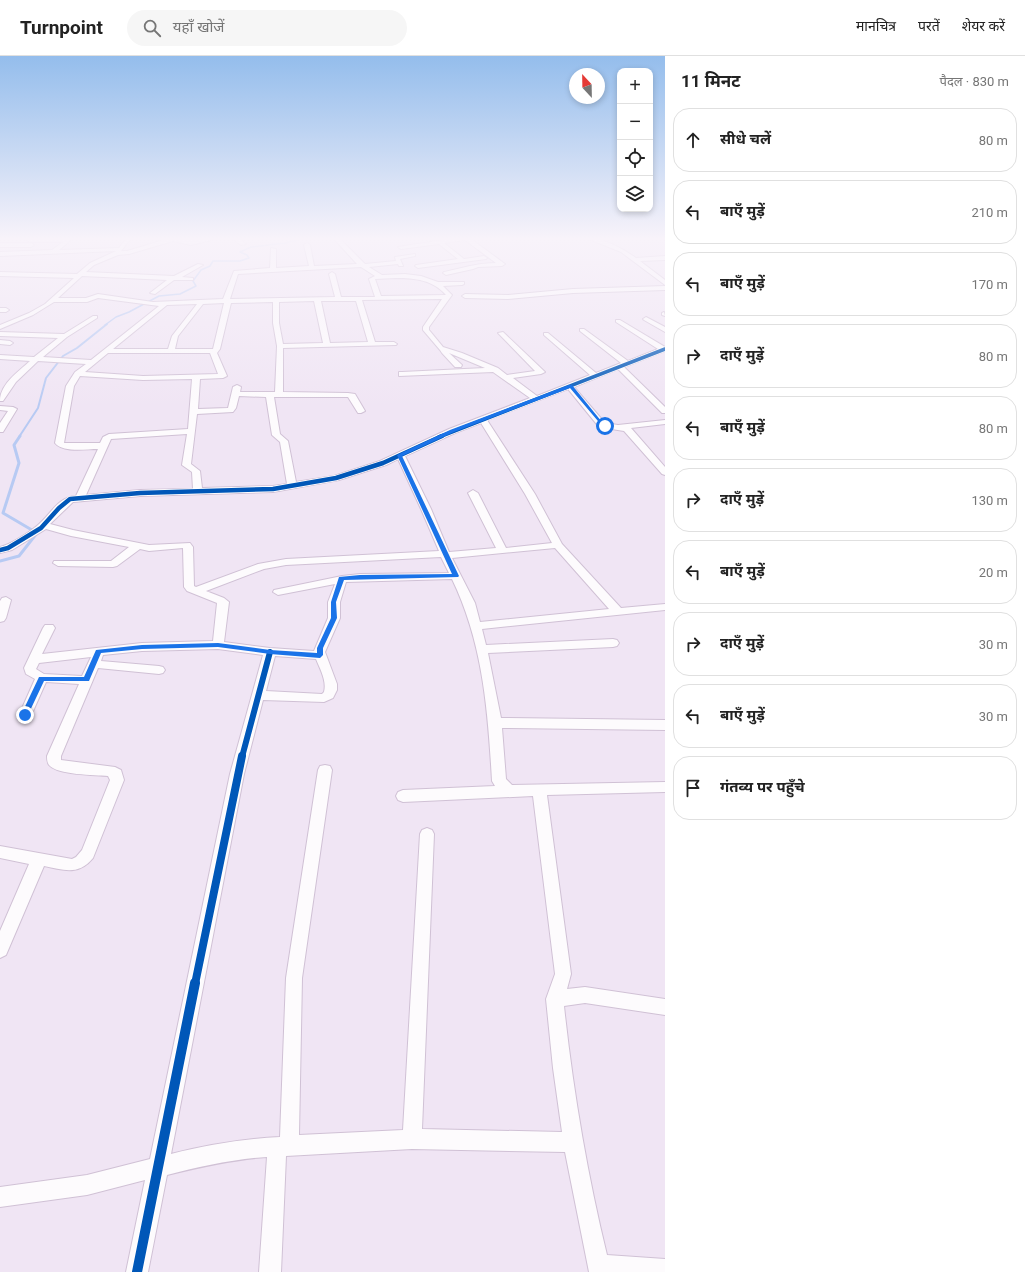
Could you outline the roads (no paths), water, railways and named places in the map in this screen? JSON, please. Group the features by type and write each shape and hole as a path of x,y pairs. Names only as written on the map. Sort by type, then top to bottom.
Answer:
{"street":[{"path":"2,325 35,312 61,294"},
{"path":"108,351 213,351 217,349 229,294"},
{"path":"337,294 338,299"},
{"path":"377,294 379,298"},
{"path":"436,294 440,297"},
{"path":"448,294 449,295 448,297"},
{"path":"465,296 508,297 547,294"},
{"path":"54,300 87,300 98,296 143,303 165,304 202,301 448,297"},
{"path":"448,297 442,303 426,328 437,343 444,349 460,354 495,370 536,399"},
{"path":"358,298 372,344"},
{"path":"317,299 327,345"},
{"path":"276,300 276,323 280,346 279,395"},
{"path":"172,352 175,336 202,301"},
{"path":"103,446 66,446 59,443 70,386 78,374 165,304"},
{"path":"0,399 10,383 37,358 64,336 95,317"},
{"path":"646,319 665,330"},
{"path":"618,321 662,352"},
{"path":"582,330 624,365 665,410"},
{"path":"501,333 541,372 506,377"},
{"path":"0,334 64,336"},
{"path":"546,334 575,360 596,376"},
{"path":"0,342 10,343"},
{"path":"280,346 394,344"},
{"path":"444,349 444,352 458,365"},
{"path":"78,374 143,378 223,376 219,370 213,351"},
{"path":"4,549 43,527 59,508 70,499 140,493 273,489 336,478 383,463 452,431 624,365 662,352"},
{"path":"0,357 67,359 94,362"},
{"path":"402,374 495,370"},
{"path":"196,377 192,431 186,465 196,471 198,491"},
{"path":"0,383 10,383"},
{"path":"570,386 602,425 620,427 665,422"},
{"path":"194,412 230,410 232,408 236,390 270,395 348,395 352,396 361,411"},
{"path":"270,395 276,436 284,441 292,486"},
{"path":"0,408 13,409 0,430"},
{"path":"483,420 530,494 558,545 618,612"},
{"path":"620,427 629,431 665,472"},
{"path":"80,498 106,439 113,436 192,431"},
{"path":"400,455 426,509 445,555 469,603 482,649 494,723 499,781 509,790"},
{"path":"473,493 503,551"},
{"path":"43,527 152,548 186,545 188,547 189,587 223,602 218,645"},
{"path":"58,563 113,564 139,545"},
{"path":"196,591 249,570 286,562 445,555 558,545"},
{"path":"278,592 342,578 456,576"},
{"path":"259,695 328,697 330,694 329,676 320,655 320,648 334,618 334,602 342,578"},
{"path":"0,618 6,600"},
{"path":"476,626 665,607"},
{"path":"49,628 30,671 42,678 86,680"},
{"path":"482,649 613,644"},
{"path":"96,658 142,647 218,645 270,652 320,655"},
{"path":"138,1272 237,774 270,652"},
{"path":"0,852 72,865 81,862 88,854 117,780 116,774 110,771 60,766 54,762 54,756 96,658"},
{"path":"35,659 96,658 159,670"},
{"path":"25,715 42,678"},
{"path":"494,723 665,725"},
{"path":"270,1272 283,1147 294,978 325,770"},
{"path":"403,796 509,790 665,787"},
{"path":"539,790 563,974 555,999 560,1060 586,1215 600,1268 665,1270"},
{"path":"412,1139 427,834"},
{"path":"0,950 39,859"},
{"path":"555,999 585,995 665,1007"},
{"path":"0,1198 87,1185 226,1151 412,1139 574,1142"}],"waterway":[{"path":"105,325 116,317 129,312 159,296 181,294"},
{"path":"19,437 38,408 46,378 63,356 77,348 107,324"},
{"path":"0,561 19,556 37,533 3,513 19,463 14,445 20,436"}]}
